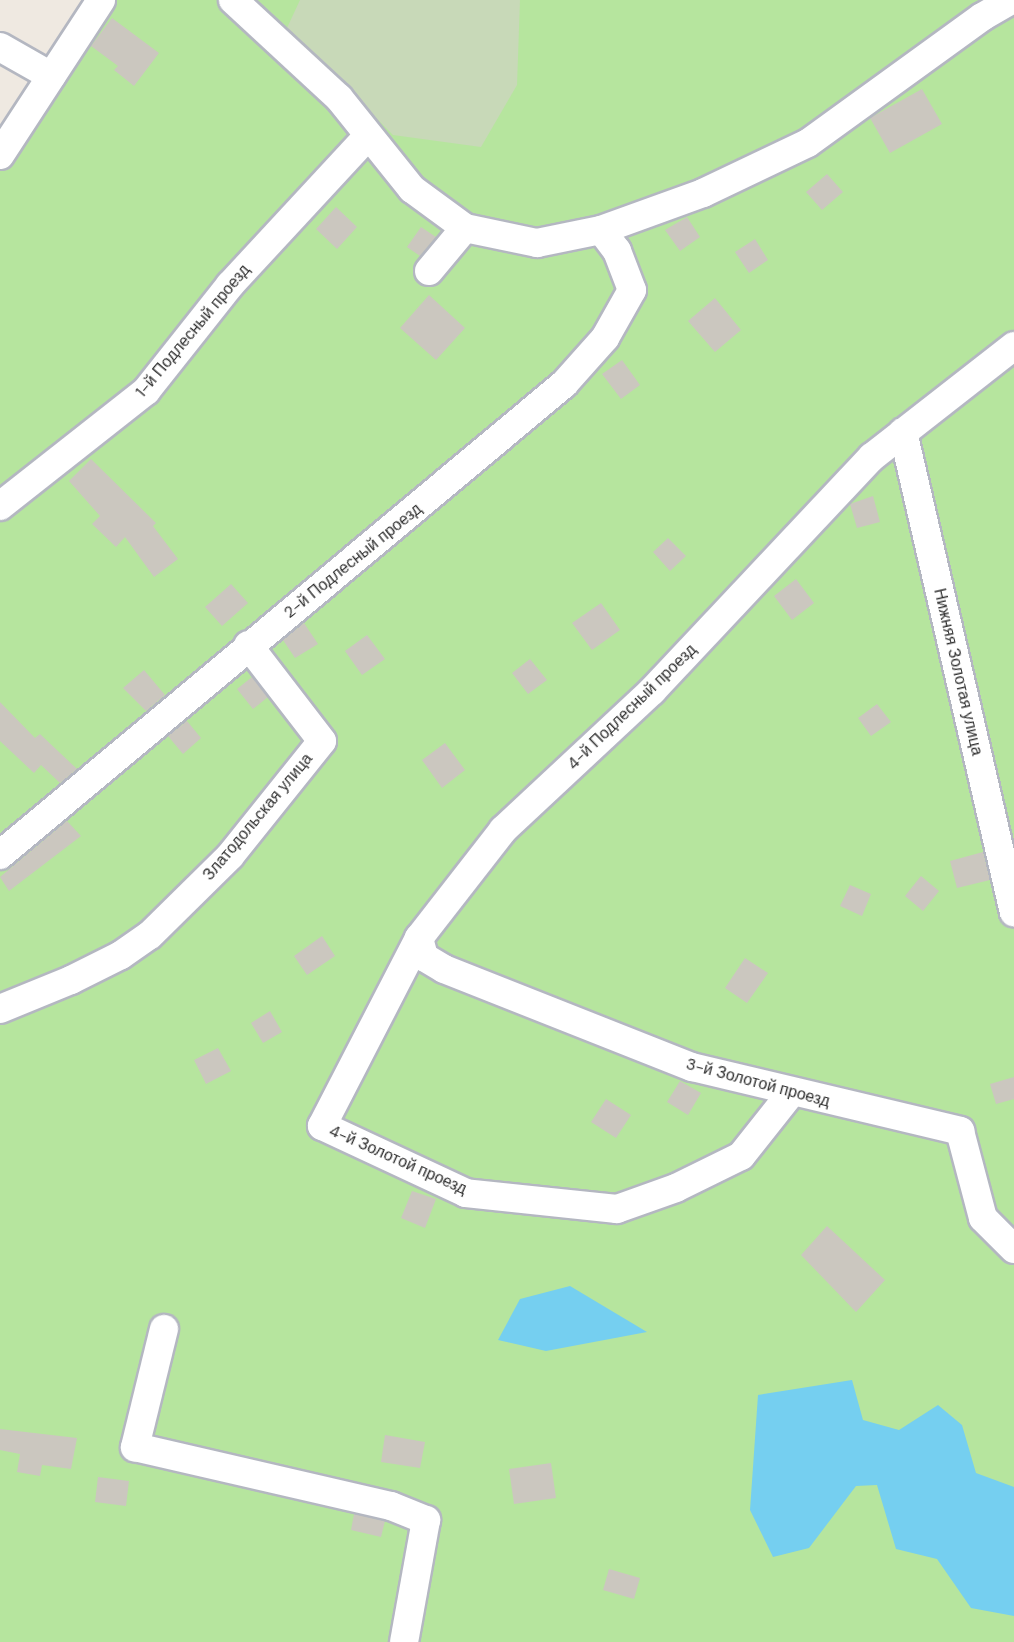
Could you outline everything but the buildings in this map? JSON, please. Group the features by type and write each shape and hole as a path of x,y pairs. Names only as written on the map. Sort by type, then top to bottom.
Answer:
{"street":[{"path":"0,155 100,0"},
{"path":"233,0 339,98 412,189 465,228 537,243 601,231 703,193 808,142 982,17 1012,0"},
{"path":"0,47 51,76"},
{"name":"1-й Подлесный проезд","path":"0,506 146,391 230,285 368,136"},
{"path":"429,271 465,228"},
{"name":"2-й Подлесный проезд","path":"0,855 248,645 408,518 555,391 605,338 632,290 617,250 601,231"},
{"name":"4-й Подлесный проезд","path":"322,1126 419,938 503,830 652,691 872,457 1013,350"},
{"name":"Нижняя Золотая улица","path":"903,432 1014,912"},
{"name":"Златодольская улица","path":"0,1009 71,980 121,956 150,935 230,856 322,741 248,645"},
{"name":"3-й Золотой проезд","path":"419,938 424,957 444,969 692,1067 791,1093 960,1131 983,1218 1014,1249"},
{"name":"4-й Золотой проезд","path":"322,1126 466,1193 617,1209 676,1188 741,1156 791,1093"},
{"path":"164,1329 135,1447 391,1506 426,1520 404,1642"}],"green space":[{"path":"108,0 1014,0 1014,1642 0,1642 0,164"},
{"path":"300,0 520,0 517,85 481,147 393,135 287,28"}],"water":[{"path":"570,1286 647,1332 546,1351 498,1340 520,1299"},
{"path":"852,1380 863,1420 899,1430 938,1405 962,1425 976,1473 1014,1487 1014,1616 971,1608 937,1559 896,1549 877,1485 856,1486 809,1548 773,1557 750,1510 758,1395"}]}
